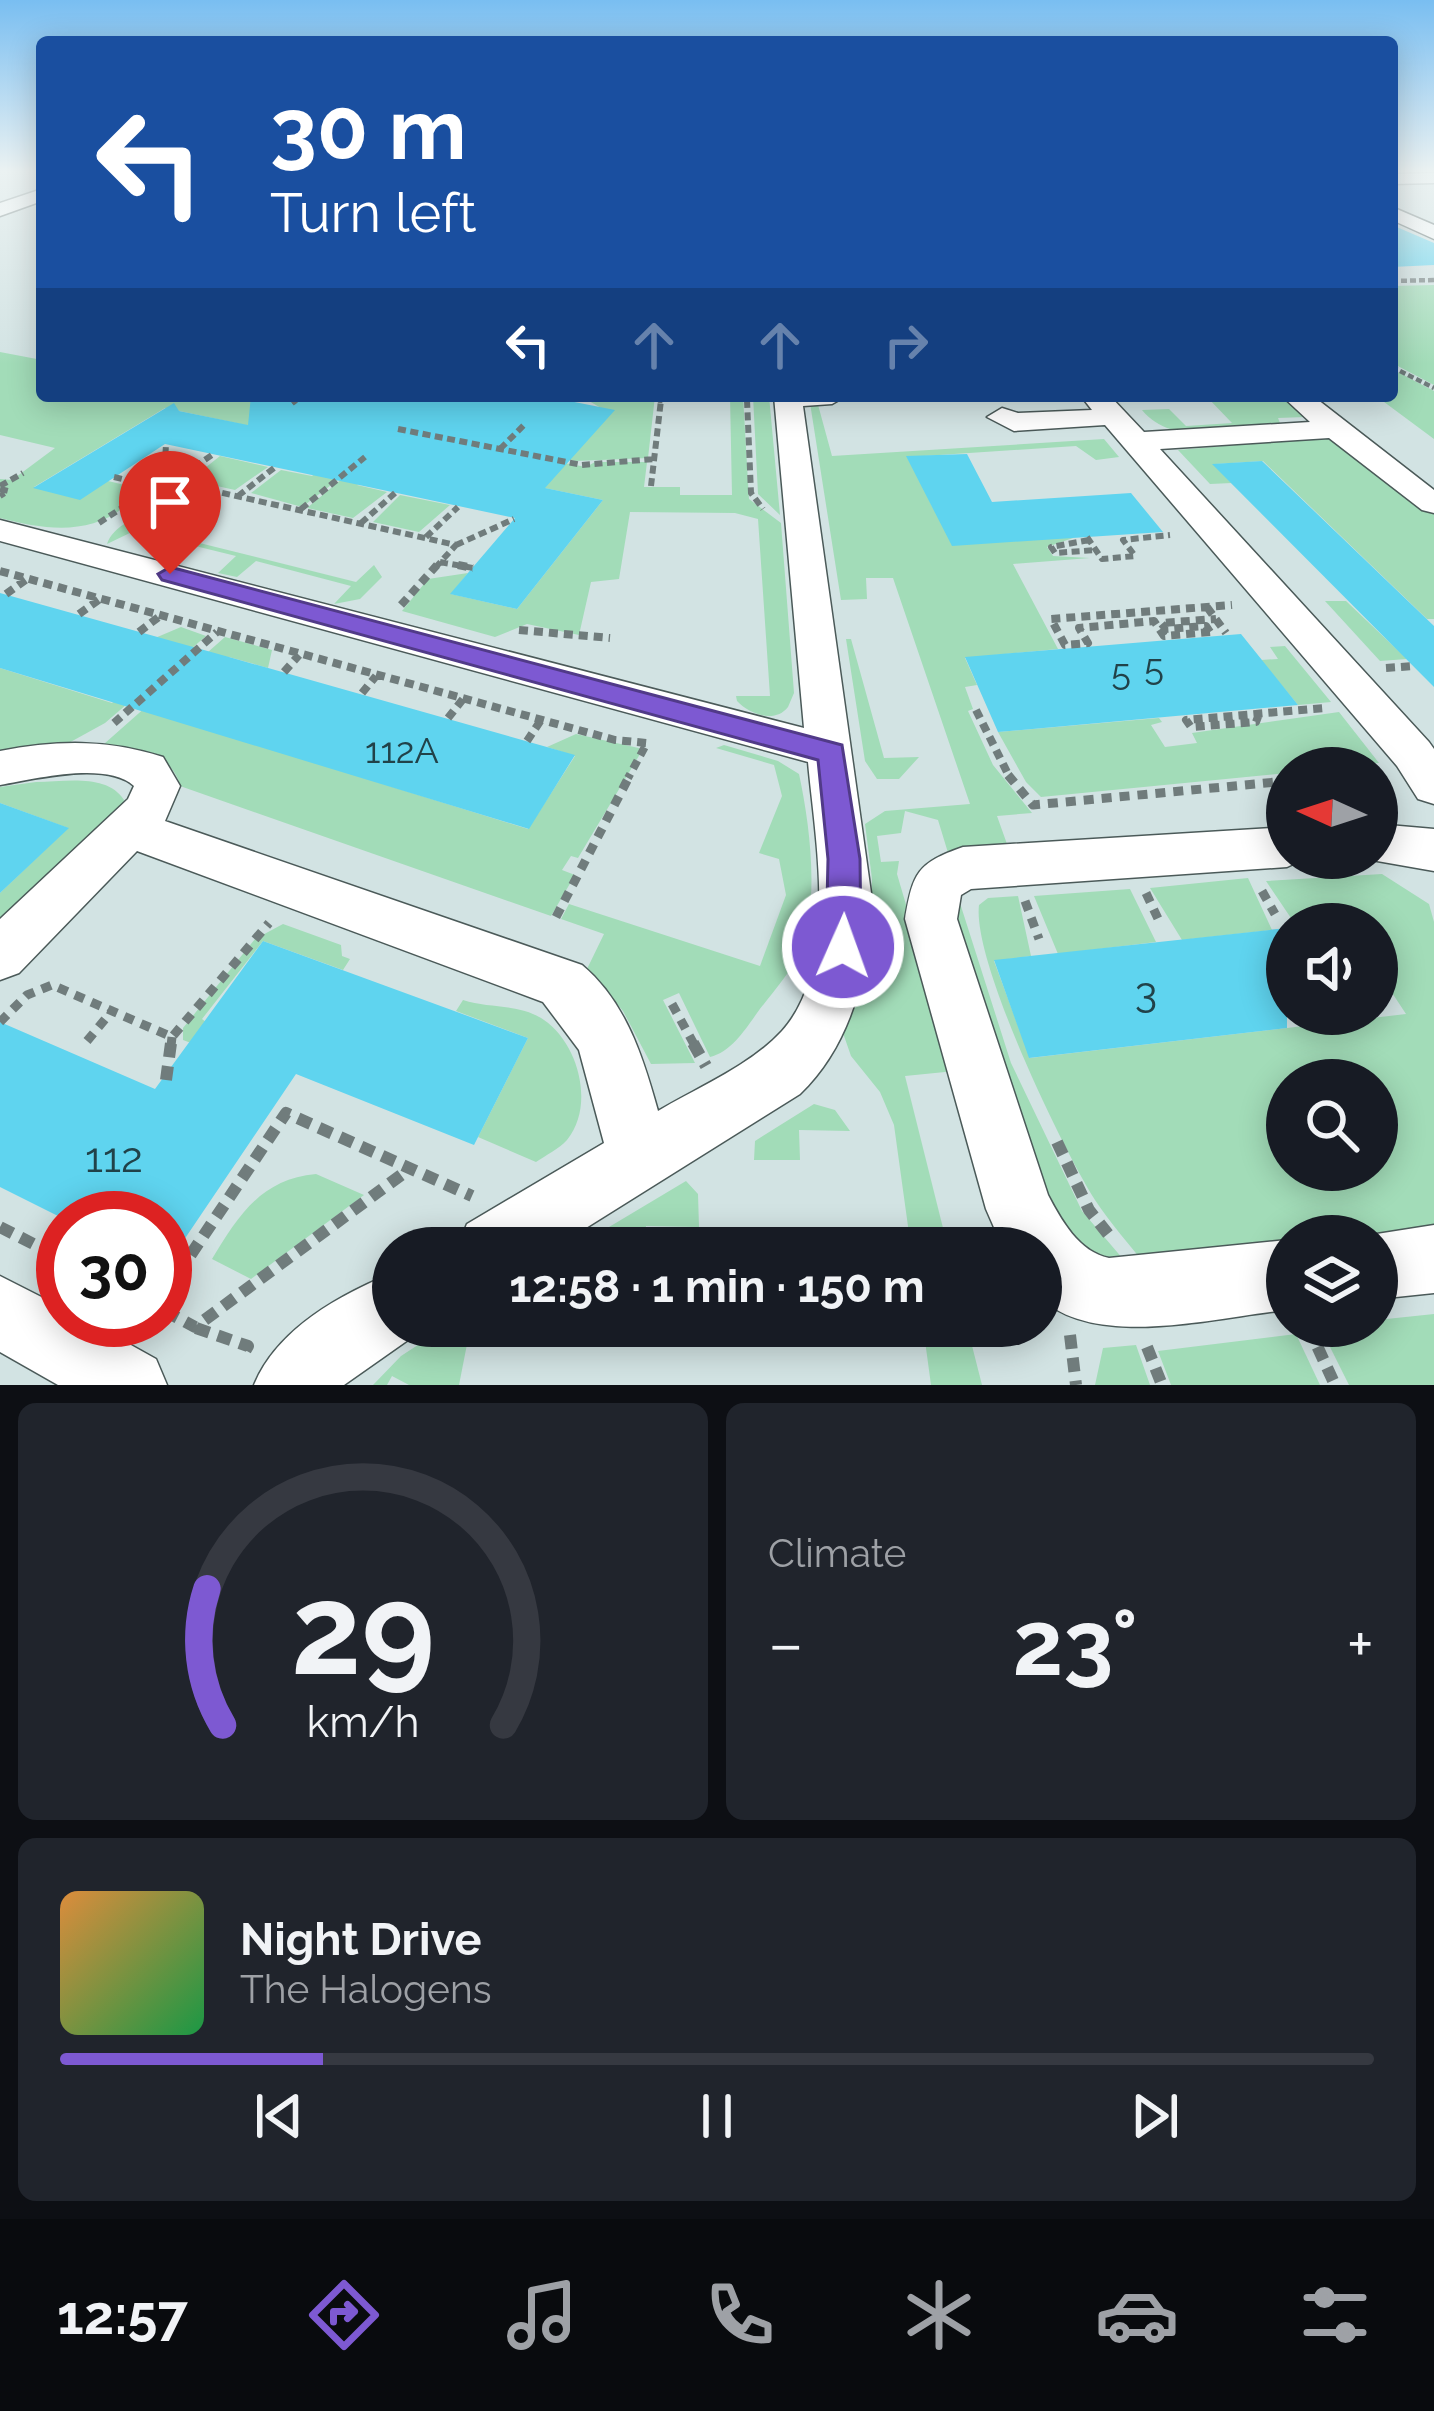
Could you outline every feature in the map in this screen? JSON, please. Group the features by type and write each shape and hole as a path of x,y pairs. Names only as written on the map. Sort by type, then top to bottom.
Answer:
{"street":[{"path":"1404,245 1434,244"},
{"path":"493,1218 640,1157 779,1073 805,1049 825,1008 843,947 846,900 789,402"},
{"path":"1303,402 1434,502"},
{"path":"1002,417 1014,422 1095,408 1135,442 1413,754 1434,786"},
{"path":"1135,442 1334,428"},
{"path":"0,530 832,752"},
{"path":"0,768 81,760 136,765 154,776 156,797 0,956"},
{"path":"129,828 562,983 587,1000 599,1024 640,1157"},
{"path":"1398,846 1434,850"},
{"path":"1028,1227 1019,1209 932,919 937,883 963,868 1266,848"},
{"path":"1398,1263 1434,1259"},
{"path":"1062,1270 1080,1287 1109,1293 1266,1276"},
{"path":"0,1312 130,1385"},
{"path":"262,1380 372,1321"}],"path":[{"path":"1398,282 1434,281"},
{"path":"1398,370 1434,388"},
{"path":"651,486 660,402"},
{"path":"500,449 526,423"},
{"path":"398,429 582,465 654,460"},
{"path":"166,444 168,481"},
{"path":"89,529 212,455"},
{"path":"300,510 365,457"},
{"path":"238,496 274,468"},
{"path":"0,490 23,473"},
{"path":"114,477 154,487"},
{"path":"168,481 456,545"},
{"path":"360,524 395,493"},
{"path":"425,538 458,507"},
{"path":"404,615 402,603 456,545 514,519"},
{"path":"1096,550 1055,554 1051,548 1085,540 1096,550 1102,559 1134,554 1124,540 1171,537 1162,526"},
{"path":"440,562 473,568"},
{"path":"0,571 541,720 647,742 556,917"},
{"path":"6,594 27,579"},
{"path":"79,614 100,599"},
{"path":"1216,619 1161,623 1166,629 1206,626 1210,632 1164,636 1154,621 1079,628 1088,643 1065,645 1051,619 1240,604"},
{"path":"1207,607 1226,633"},
{"path":"140,632 160,616"},
{"path":"81,760 92,742 217,632"},
{"path":"284,672 300,655"},
{"path":"362,693 376,676"},
{"path":"448,718 463,699"},
{"path":"1195,727 1343,706"},
{"path":"976,710 1014,787 1033,805 1266,783"},
{"path":"527,741 541,720"},
{"path":"1161,925 1140,881 1162,880"},
{"path":"1021,889 1039,939"},
{"path":"166,1080 172,1036 256,934 266,924 286,919"},
{"path":"0,1022 27,995 52,985 172,1036"},
{"path":"672,1004 707,1068"},
{"path":"87,1041 112,1011"},
{"path":"689,1072 725,1059"},
{"path":"192,1253 286,1113 477,1198 493,1218"},
{"path":"1052,1133 1089,1210 1112,1239"},
{"path":"195,1327 412,1167"},
{"path":"0,1227 36,1245"},
{"path":"192,1326 248,1346 262,1380"},
{"path":"1141,1330 1162,1385"},
{"path":"1318,1347 1335,1385"}],"green space":[{"path":"1434,285 1434,385 1398,366 1398,286"},
{"path":"0,352 36,359 36,402 385,402 393,431 586,467 595,462 647,462 644,487 680,487 680,495 732,495 730,402 743,402 749,499 781,523 794,693 788,707 776,715 755,713 737,701 736,696 770,696 758,519 735,513 630,512 619,579 591,582 579,635 527,624 495,637 402,611 428,579 468,573 451,594 517,609 603,500 390,456 357,485 387,492 353,518 307,508 367,458 302,507 251,493 281,470 312,476 349,447 165,408 34,487 108,481 142,489 127,505 94,523 39,526 0,518 0,479 12,480 55,448 0,435"},
{"path":"1398,372 1434,391 1434,439 1384,402 1398,402"},
{"path":"591,402 654,402 648,458 576,461 511,449 601,408"},
{"path":"753,402 770,402 780,515 758,494"},
{"path":"817,402 832,456 1104,439 1119,457 1096,460 1076,446 909,457 932,506 1073,538 1047,547 1053,556 1090,558 1013,564 1058,649 965,658 977,685 965,687 973,709 968,711 993,765 1032,813 997,816 1007,844 949,856 938,820 905,811 901,833 877,836 881,862 899,861 897,874 955,1071 905,1076 943,1227 908,1227 894,1125 880,1092 851,1056 843,1033 869,954 872,879 865,824 885,811 970,804 893,578 866,578 867,599 841,600 810,403"},
{"path":"1212,402 1289,402 1305,417 1278,418 1282,428 1207,434 1171,429 1142,410 1169,409 1186,426 1232,423"},
{"path":"1326,437 1434,512 1434,619 1427,619 1263,461 1216,464 1232,483 1210,484 1178,450"},
{"path":"220,456 268,467 235,490 190,480"},
{"path":"400,495 450,505 419,532 373,522"},
{"path":"164,517 147,530 356,582 374,565 382,577 360,599 334,604 351,586 256,561 237,577 218,573 236,556 134,531 107,544 129,522"},
{"path":"1325,601 1346,601 1407,659 1380,661"},
{"path":"181,627 206,636 105,723 65,745 0,753 0,668 112,703 180,646 155,638"},
{"path":"225,637 272,650 268,668 229,657 165,716 528,829 575,756 547,747 576,734 643,749 578,858 571,856 562,870 575,875 551,916 180,786 160,759 104,744"},
{"path":"846,639 851,639 884,758 919,757 899,779 877,779 865,761"},
{"path":"1285,646 1331,702 1298,705 1261,660 1278,659 1270,647"},
{"path":"1339,712 1366,747 1266,747 1266,775 1041,797 1026,782 998,732 1159,718 1162,722 1151,725 1165,747 1197,743 1192,733"},
{"path":"724,745 778,761 799,774 811,864 806,932 786,976 737,1040 718,1054 710,1057 679,993 663,1000 695,1063 651,1064 623,1011 587,969 604,934 561,919 569,904 760,966 786,895 779,859 759,853 782,796 774,765 716,748"},
{"path":"96,782 124,800 121,810 0,926 0,893 68,828 0,803 0,787"},
{"path":"1248,878 1266,917 1266,931 1182,940 1150,888"},
{"path":"1390,879 1429,904 1434,922 1434,1227 1398,1232 1398,1215 1266,1215 1266,1250 1147,1267 1095,1200 1042,1099 990,967 979,905 988,898 1018,896 1031,956 994,961 1030,1058 1266,1030 1266,1035 1398,1035 1398,1015 1406,1014 1398,1002 1398,903 1281,903 1266,881"},
{"path":"1130,889 1156,942 1058,954 1034,896"},
{"path":"959,900 1011,1063 1082,1211 1129,1266 1086,1250 1043,1201 953,909"},
{"path":"283,924 341,945 342,956 350,959 343,970 263,941 202,1019 206,1022 191,1043 183,1040 183,1028 255,939"},
{"path":"463,1000 515,1009 544,1020 574,1060 581,1093 575,1126 564,1143 536,1162 478,1137 528,1038 456,1011"},
{"path":"814,1104 835,1110 850,1131 799,1130 800,1160 754,1160 755,1141"},
{"path":"316,1174 364,1195 251,1279 212,1259 253,1202 280,1183"},
{"path":"686,1181 698,1194 699,1227 609,1227"},
{"path":"1434,1314 1434,1385 1349,1385 1330,1347 1398,1347 1398,1318"},
{"path":"1266,1338 1266,1347 1302,1347 1320,1385 1171,1385 1158,1351"},
{"path":"1136,1345 1150,1385 1095,1385 1103,1348"},
{"path":"415,1347 466,1347 459,1385 409,1385 392,1376 387,1385 373,1385"},
{"path":"926,1347 972,1347 982,1385 931,1385"}],"building":[{"path":"1398,235 1414,235 1434,243 1434,265 1398,267"},
{"path":"250,402 574,402 615,410 545,488 603,500 517,609 450,594 515,518 165,444 80,500 33,488 174,403 179,411 248,425"},
{"path":"967,454 992,502 1131,493 1163,532 952,546 906,456"},
{"path":"1262,461 1434,626 1434,687 1212,464"},
{"path":"0,593 575,755 529,829 0,668"},
{"path":"1241,634 1298,705 998,732 965,657"},
{"path":"0,803 69,828 0,893"},
{"path":"1266,930 1266,1030 1029,1058 994,960"},
{"path":"263,941 528,1038 474,1145 296,1074 192,1228 192,1191 36,1191 36,1205 0,1187 0,1022 155,1089"}],"route":[{"path":"170,574 832,752 844,859 843,947"}]}
